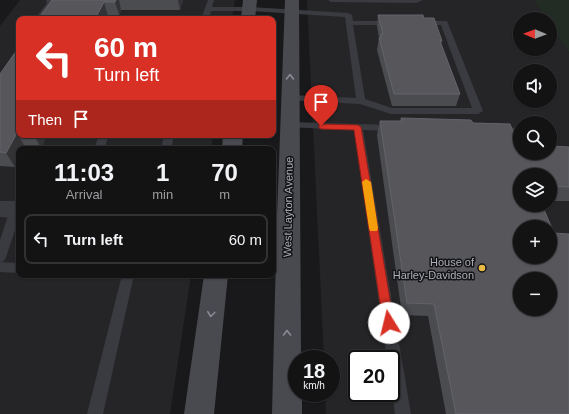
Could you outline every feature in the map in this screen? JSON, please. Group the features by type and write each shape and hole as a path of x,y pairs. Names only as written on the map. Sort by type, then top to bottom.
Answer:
{"main road":[{"name":"West Layton Avenue","path":"287,414 280,216 290,125 292,6"},
{"path":"199,414 216,278"}],"lane":[{"path":"41,16 50,3 49,0"},
{"path":"206,16 211,0"},
{"path":"331,0 420,0"},
{"path":"209,9 249,9 292,6 348,15 361,101"},
{"path":"350,23 400,23"},
{"path":"290,98 361,101 391,111 478,111 444,23 414,23"},
{"path":"290,125 401,128"},
{"path":"358,127 403,414"},
{"path":"486,130 513,131"},
{"path":"0,257 12,210"},
{"path":"0,267 16,268"},
{"path":"95,414 127,278"}],"shaded area":[{"path":"20,0 235,0 232,16 16,16 16,138 213,138 211,146 16,146 16,278 191,278 170,414 0,414 0,26"},
{"path":"307,0 534,0 542,12 513,12 513,56 557,56 557,35 569,53 569,414 326,414 325,402 340,402 340,350 324,350"},
{"path":"534,0 569,0 569,53 557,35 557,12 542,12"}],"building":[{"path":"52,0 116,0 115,2 104,2 97,16 40,16"},
{"path":"378,15 423,15 424,18 434,18 442,41 440,41 460,94 394,94 379,38 381,38 381,34 383,34"},
{"path":"16,51 16,135 6,153 0,152 0,74"},
{"name":"House of Harley-Davidson","path":"401,118 471,120 473,123 510,124 513,131 513,160 557,160 557,146 569,147 569,187 557,186 557,168 513,168 513,212 545,212 548,220 513,220 513,264 557,264 557,233 569,234 569,414 456,414 434,304 407,303 380,121 402,121"}],"slow traffic":[{"path":"366,182 374,228"}],"place":[{"name":"House of Harley-Davidson","path":"482,268"}],"route":[{"path":"321,126 358,127 389,323"}]}
